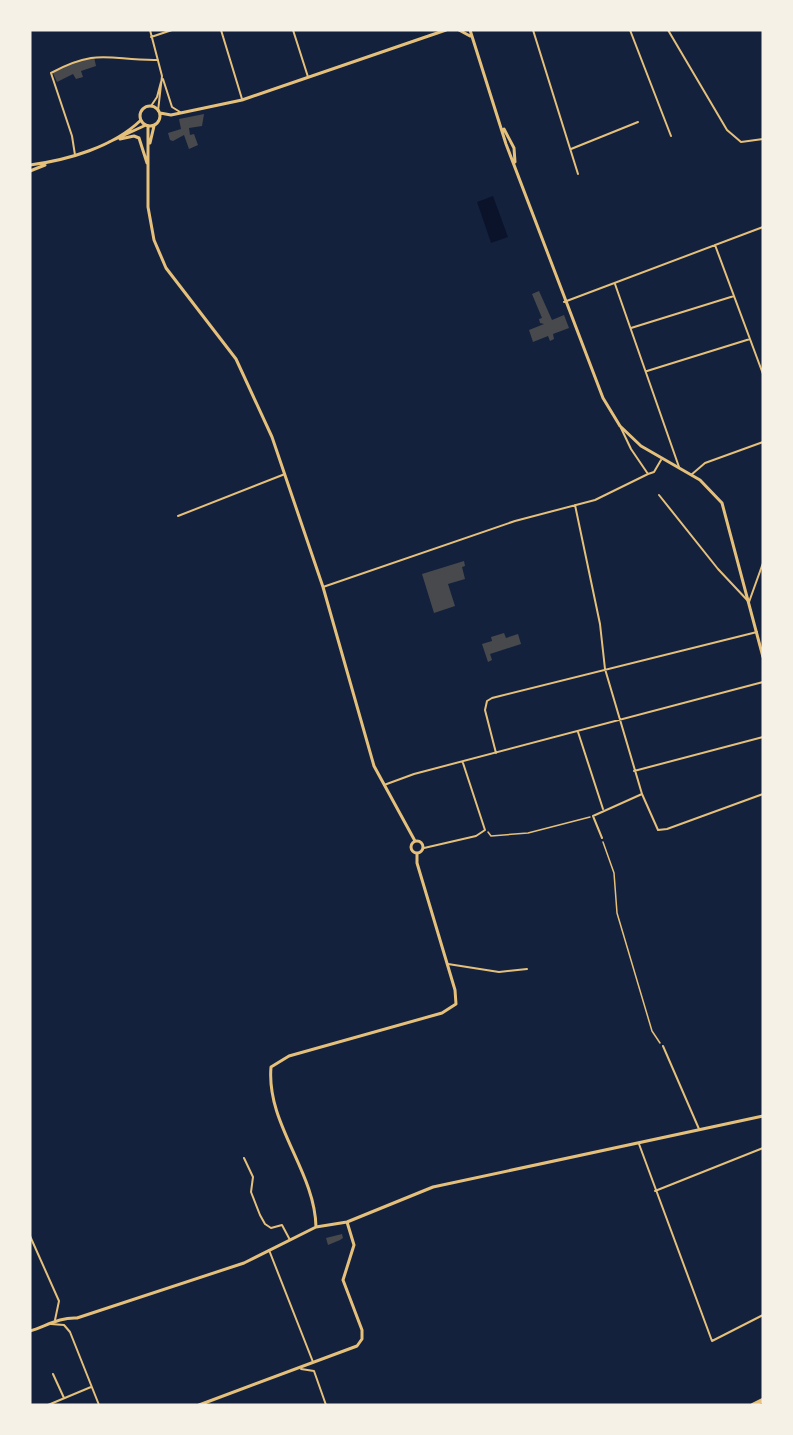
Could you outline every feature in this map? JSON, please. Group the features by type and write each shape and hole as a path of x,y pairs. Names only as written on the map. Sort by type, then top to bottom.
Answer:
{"highway":[{"path":"753,1405 763,1400"}],"street":[{"path":"150,30 172,107 184,112"},
{"path":"151,37 172,30"},
{"path":"221,30 242,99"},
{"path":"293,30 308,77"},
{"path":"151,106 169,115 242,99 446,30"},
{"path":"459,30 471,37"},
{"path":"465,33 470,30 503,127 514,148 515,164 564,302 603,398 631,449 648,474"},
{"path":"533,30 578,174"},
{"path":"630,30 671,136"},
{"path":"668,30 727,130 741,142 763,139"},
{"path":"75,156 72,136 51,73 71,62 94,56 158,60"},
{"path":"30,171 75,156 129,131 141,120 143,110 151,106 158,97 162,76"},
{"path":"149,147 154,125 160,119 162,76"},
{"path":"141,120 147,125 148,207 154,240 166,268 236,359 272,437 323,587 374,766 415,841"},
{"path":"571,149 638,122"},
{"path":"120,139 147,125 154,125"},
{"path":"105,143 134,136 139,138 148,168"},
{"path":"30,165 47,164"},
{"path":"564,302 763,227"},
{"path":"715,245 763,374"},
{"path":"615,284 680,469"},
{"path":"632,328 734,296"},
{"path":"646,371 750,339"},
{"path":"620,426 641,446 661,460 709,486 722,503 763,657"},
{"path":"691,475 705,463 763,442"},
{"path":"323,587 515,521 575,506 623,488 654,472 661,460"},
{"path":"178,516 285,474"},
{"path":"660,495 718,569 749,603"},
{"path":"575,506 600,624 605,669 634,771 658,830 667,829 763,794"},
{"path":"749,603 763,563"},
{"path":"496,753 485,710 487,701 757,632"},
{"path":"384,785 414,774 763,682"},
{"path":"578,732 603,809"},
{"path":"634,771 763,736"},
{"path":"417,853 424,848 476,836 485,830 463,762"},
{"path":"602,838 593,816 603,809 642,794"},
{"path":"415,841 422,842 424,848"},
{"path":"316,1227 311,1200 272,1096 271,1067 288,1056 450,1009 456,1004 448,964 417,863 417,853 411,847 415,841"},
{"path":"448,964 499,972 527,969"},
{"path":"663,1046 699,1130"},
{"path":"55,1320 77,1318 244,1263 316,1227 347,1222 433,1187 763,1116"},
{"path":"639,1144 712,1341 763,1315"},
{"path":"655,1191 763,1148"},
{"path":"244,1158 253,1177 251,1192 265,1224 271,1228 282,1225 290,1240"},
{"path":"199,1405 301,1369 357,1346 362,1339 362,1330 343,1280 354,1245 347,1222"},
{"path":"30,1236 59,1301 55,1320 51,1324"},
{"path":"269,1250 313,1363"},
{"path":"30,1331 51,1324 64,1325 70,1332 99,1405"},
{"path":"301,1369 315,1372 326,1405"},
{"path":"53,1374 63,1398"},
{"path":"48,1405 92,1387"}],"path":[{"path":"485,830 491,836 528,833 593,816"},
{"path":"602,838 614,873 617,913 652,1031 657,1041 663,1046"}],"water":[{"path":"493,196 508,237 491,243 477,202"}],"building":[{"path":"94,57 96,66 81,71 83,77 76,79 73,74 57,82 53,73 73,62"},
{"path":"204,114 202,126 189,128 190,135 194,134 198,145 189,149 184,135 173,141 170,140 168,133 181,129 179,119"},
{"path":"539,291 552,320 564,315 569,328 553,334 554,339 550,341 548,336 533,342 529,330 544,324 540,323 539,319 542,318 532,294"},
{"path":"464,561 465,566 462,567 465,579 448,584 455,606 434,613 422,574"},
{"path":"504,633 506,638 518,634 521,644 490,654 492,660 488,662 482,644 492,641 491,637"},
{"path":"342,1234 343,1238 328,1245 326,1238"}]}
